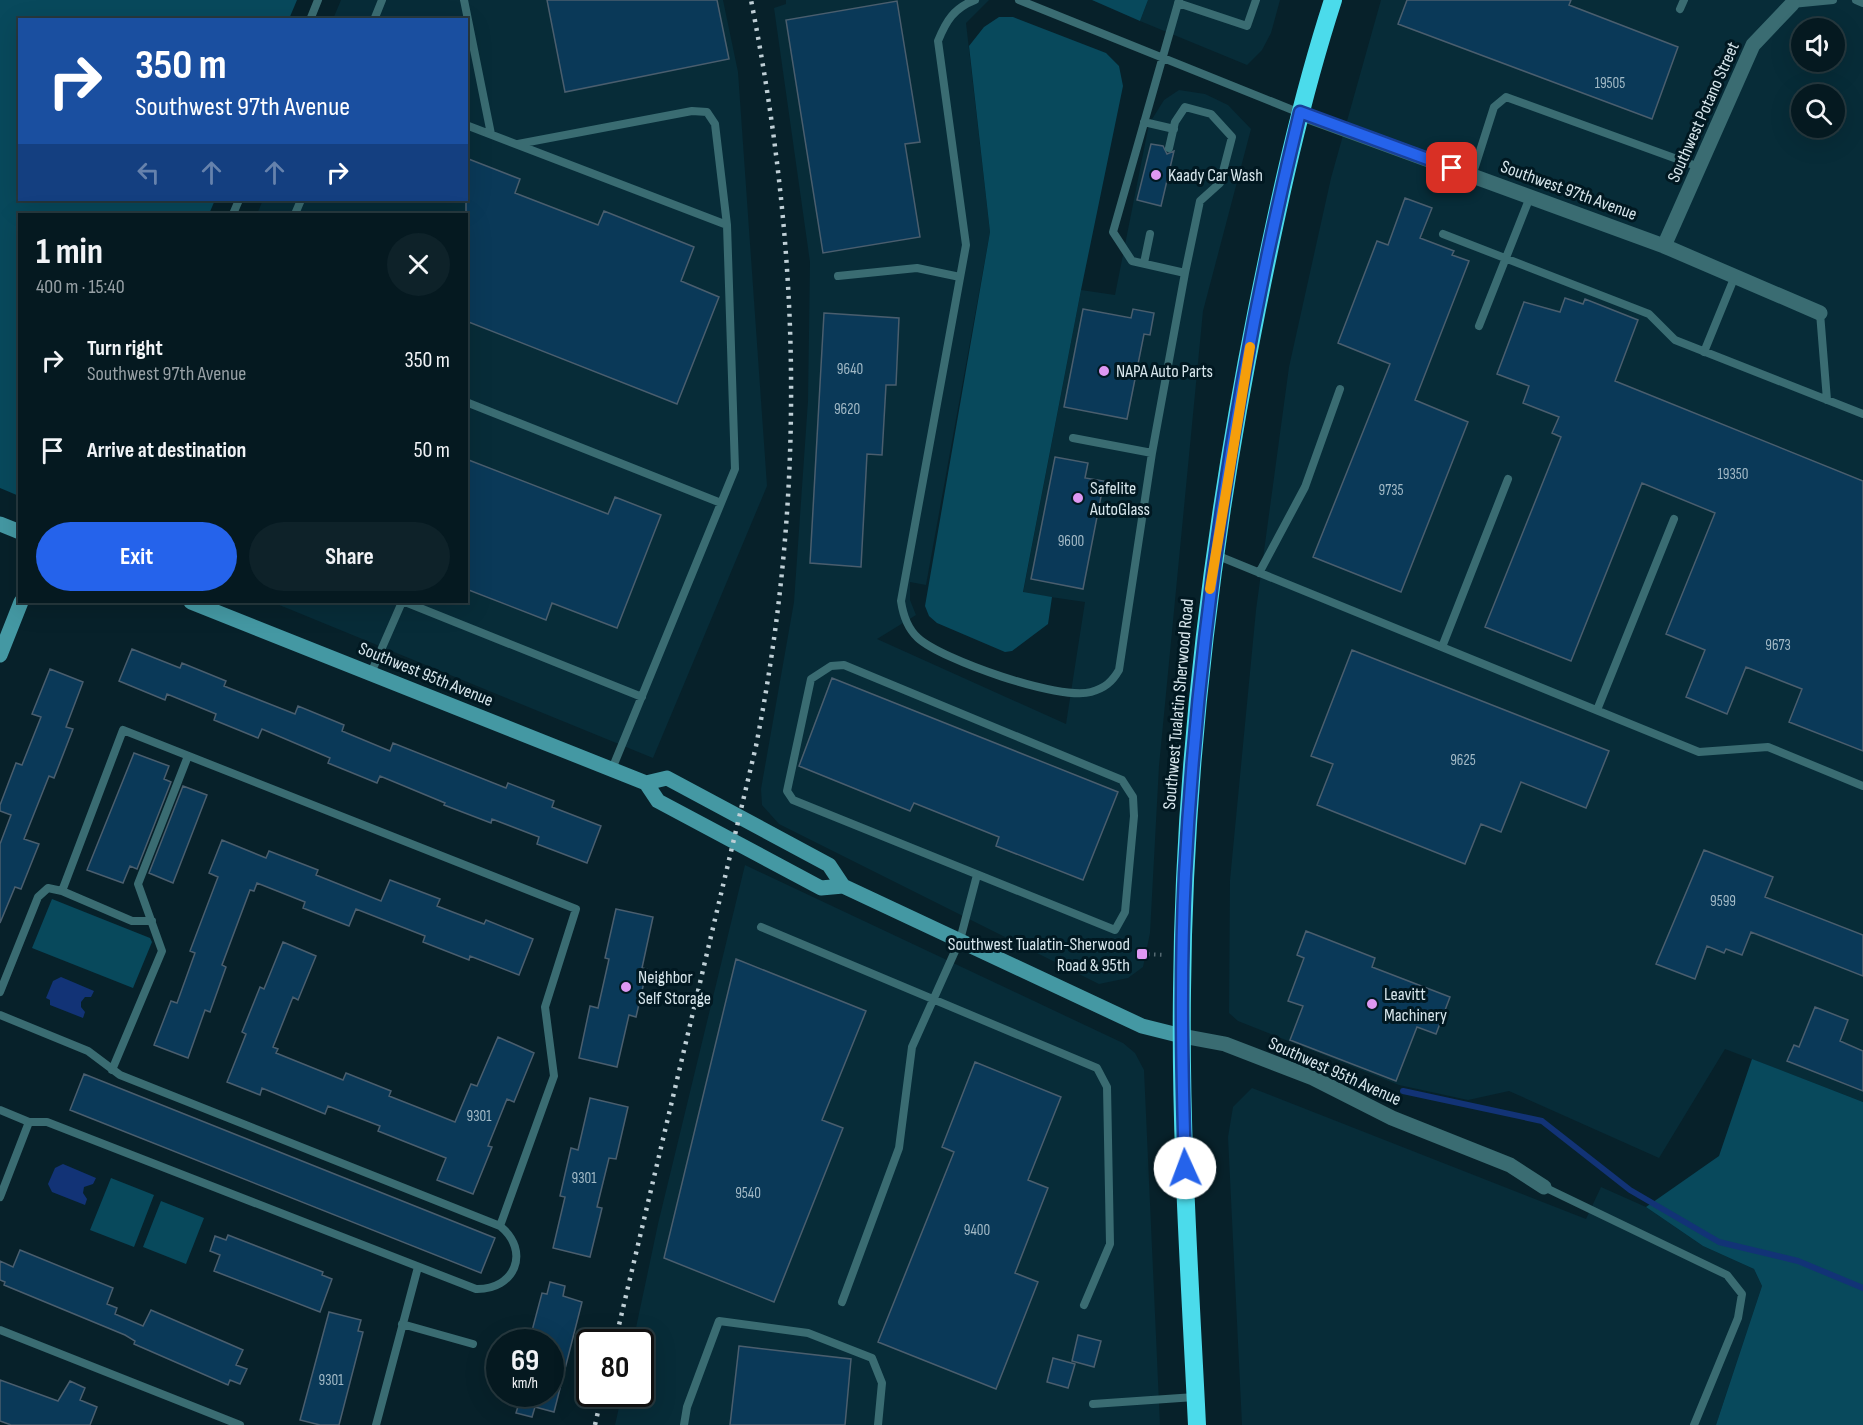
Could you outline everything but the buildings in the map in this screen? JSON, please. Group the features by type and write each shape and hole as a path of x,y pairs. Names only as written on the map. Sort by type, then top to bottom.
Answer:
{"highway":[{"name":"Southwest Tualatin Sherwood Road","path":"1197,1425 1185,1178 1182,1036 1185,875 1203,648 1249,349 1281,187 1333,0"}],"street":[{"name":"Southwest Potano Street","path":"1664,246 1753,45 1793,2"},
{"name":"Southwest 97th Avenue","path":"1300,112 1664,246 1820,313"},
{"path":"0,524 18,531"},
{"path":"0,655 21,603"},
{"name":"Southwest 95th Avenue","path":"193,603 646,783 658,801 821,888 843,886 1142,1026 1225,1044 1312,1078 1392,1118 1510,1165 1544,1187"},
{"name":"Southwest 95th Avenue","path":"646,783 667,778 708,799 829,865 843,886"}],"lane":[{"path":"311,18 318,0"},
{"path":"375,18 382,0"},
{"path":"464,0 468,18"},
{"path":"973,0 956,9 946,22 938,40 966,245 902,588 903,614 909,628 917,638 935,650 1034,686 1069,693 1090,692 1112,683 1119,670 1152,453 1200,201 1220,183 1232,137 1211,114 1185,107 1174,129 1169,148"},
{"path":"1019,0 1300,112"},
{"path":"1185,273 1132,261 1113,232 1161,57 1179,2 1247,26 1256,0"},
{"path":"1680,9 1684,0"},
{"path":"1793,2 1833,0"},
{"path":"1856,0 1863,3"},
{"path":"468,20 491,134"},
{"path":"1472,176 1494,106 1506,97 1699,167"},
{"path":"517,144 692,111 707,112 715,124 727,225 735,469 612,769"},
{"path":"1144,122 1174,129"},
{"path":"468,126 727,225"},
{"path":"1479,326 1530,196"},
{"path":"1144,263 1150,234"},
{"path":"1443,234 1649,314 1675,340 1863,414"},
{"path":"838,276 917,268 960,277"},
{"path":"1704,352 1735,276"},
{"path":"1820,313 1827,400"},
{"path":"1259,573 1305,487 1340,389"},
{"path":"468,403 721,503"},
{"path":"1073,438 1152,453"},
{"path":"1442,647 1508,479"},
{"path":"1597,710 1674,519"},
{"path":"1216,555 1699,752 1768,747 1863,786"},
{"path":"371,673 404,603"},
{"path":"407,603 642,697"},
{"path":"844,665 1122,780 1129,789 1133,797 1134,816 1125,912 1115,930 976,875 793,800 787,791 811,679 820,672 844,665"},
{"path":"62,891 123,730 576,909 545,1007 554,1076 500,1226"},
{"path":"112,1070 162,951 138,884 188,756"},
{"path":"842,1302 899,1148 912,1047 960,940 976,875"},
{"path":"0,992 38,897 48,888 62,891 132,921 152,921"},
{"path":"761,927 1097,1068 1107,1087 1110,1244 1084,1305"},
{"path":"0,1016 88,1051 120,1075 500,1226 508,1232 517,1249 516,1266 507,1280 491,1290 476,1289 47,1122 29,1122 0,1110"},
{"path":"0,1197 29,1122"},
{"path":"1544,1187 1727,1275 1742,1294 1738,1318 1694,1425"},
{"path":"375,1425 418,1266"},
{"path":"684,1425 687,1407 719,1321 808,1333 872,1358 882,1383 878,1425"},
{"path":"402,1324 473,1344"},
{"path":"0,1330 240,1425"},
{"path":"1093,1404 1196,1397"}],"shaded area":[{"path":"0,0 297,0 289,18 18,18 18,201 215,201 209,213 18,213 18,496 0,488"},
{"path":"341,0 723,0 738,72 767,486 653,758 274,603 468,603 468,213 257,213 263,201 468,201 468,18 333,18"},
{"path":"786,0 989,0 966,23 990,232 926,585 910,582 910,600 916,615 877,639 1066,724 1085,602 1023,593 1081,290 1115,295 1149,124 1164,100 1179,90 1205,94 1228,105 1251,129 1203,311 1159,766 1150,933 1143,967 1128,978 1099,984 779,824 762,805 761,789 794,602 808,401 810,262 774,8 786,4"},
{"path":"1092,0 1148,0 1140,21"},
{"path":"1148,0 1280,0 1271,33 1262,50 1247,65 1140,21"},
{"path":"1381,0 1863,0 1863,1102 1725,1049 1659,1158 1509,1091 1468,1100 1399,1085 1238,1021 1229,1013 1230,880 1256,610 1289,367 1331,178"},
{"path":"999,17 1013,17 1106,53 1119,66 1123,86 1023,592 1052,597 1048,624 1012,651 1005,652 937,623 929,616 925,606 990,232 969,46 984,27"},
{"path":"745,865 1123,1043 1135,1053 1144,1070 1160,1425 615,1425 619,1407 654,1407 654,1329 636,1329 658,1224"},
{"path":"52,899 150,938 152,942 133,988 32,948"},
{"path":"1752,1059 1863,1102 1863,1425 1716,1425 1762,1286 1754,1269 1703,1246 1646,1207 1719,1156"},
{"path":"1252,1088 1586,1219 1601,1187 1646,1207 1703,1246 1754,1269 1762,1286 1716,1425 1242,1425 1228,1137 1233,1107"},
{"path":"111,1178 154,1195 134,1247 90,1230"},
{"path":"161,1201 204,1218 186,1264 143,1247"}],"water":[{"path":"61,977 94,991 91,997 85,997 81,1002 81,1007 85,1012 83,1018 50,1005 50,1000 46,998 53,981"},
{"path":"63,1164 96,1178 93,1184 84,1187 83,1193 87,1199 85,1205 52,1192 48,1184 55,1168"}],"waterway":[{"path":"1403,1091 1542,1121 1630,1190 1719,1242 1798,1261 1863,1288"}],"railway":[{"path":"618,1329 756,746 772,651 783,558 790,465 791,373 788,281 780,188 768,95 751,0"},
{"path":"595,1425 599,1407"}],"slow traffic":[{"path":"1210,589 1234,430 1250,347"}],"place":[{"name":"Kaady Car Wash","path":"1156,175"},
{"name":"NAPA Auto Parts","path":"1104,371"},
{"name":"Safelite AutoGlass","path":"1078,498"},
{"name":"Southwest Tualatin-Sherwood Road & 95th","path":"1142,954"},
{"name":"Neighbor Self Storage","path":"626,987"},
{"name":"Leavitt Machinery","path":"1372,1004"}],"route":[{"path":"1185,1168 1182,1083 1185,875 1194,737 1203,648 1234,430 1281,187 1300,112 1452,168"}]}
